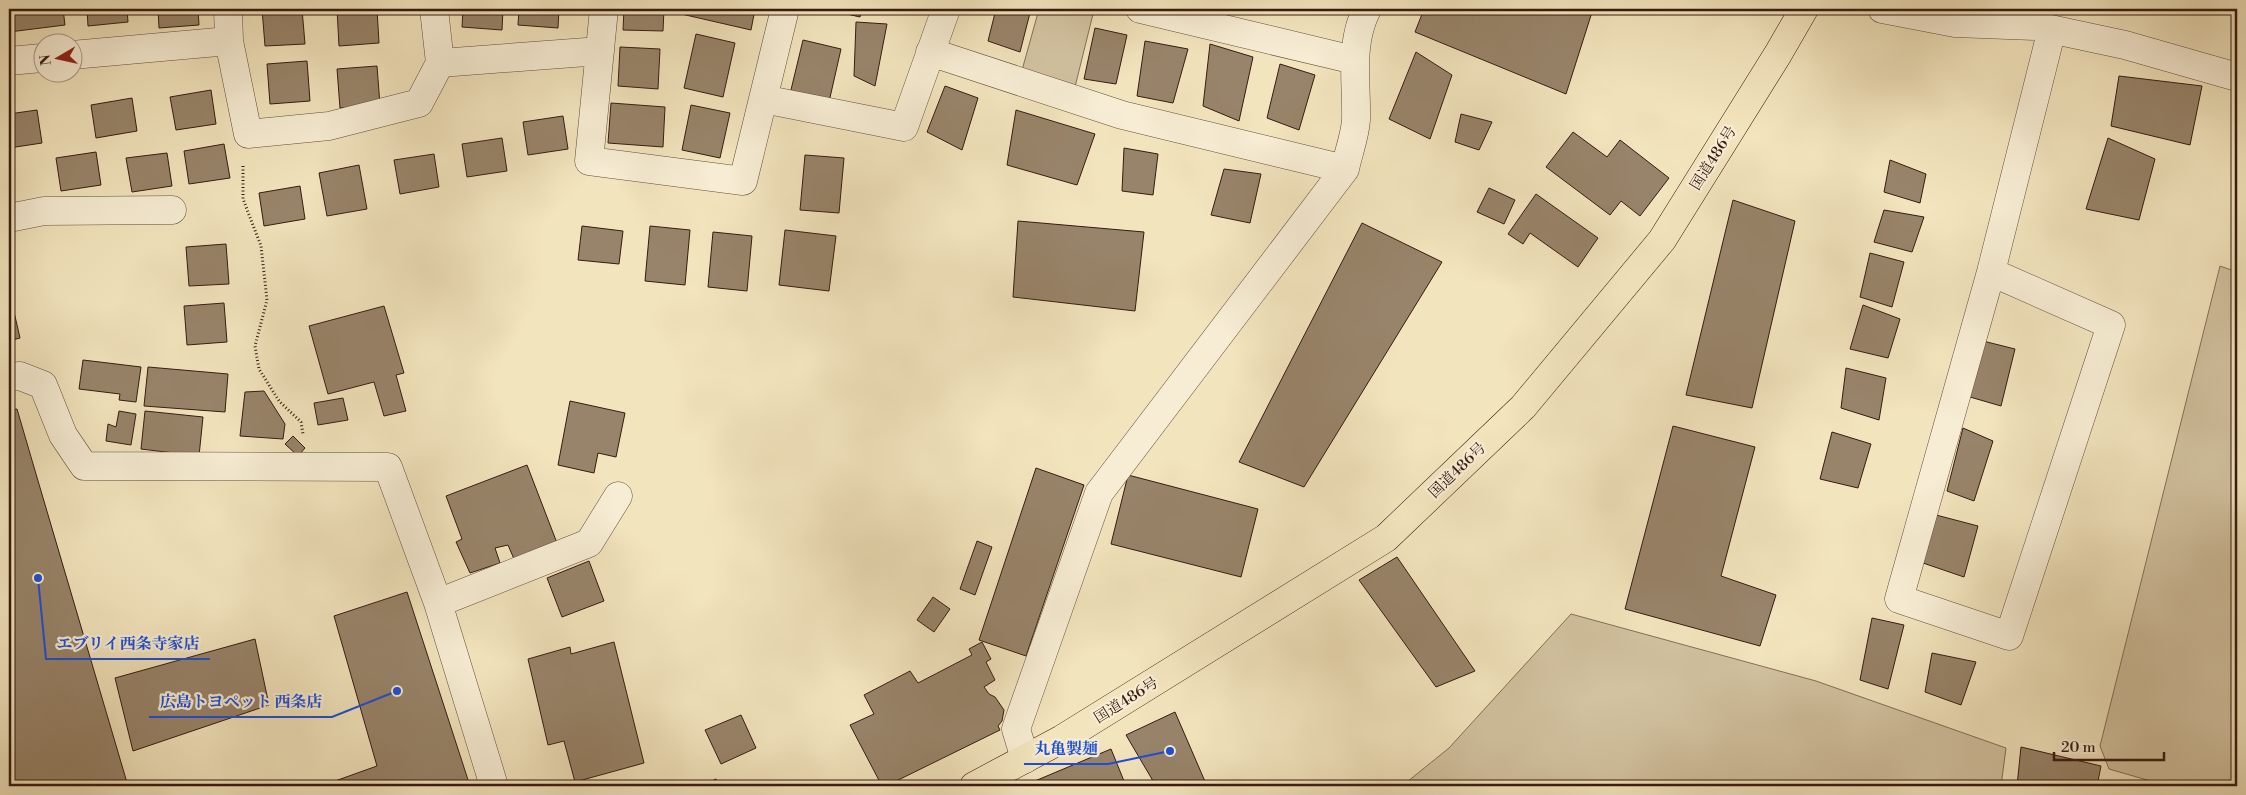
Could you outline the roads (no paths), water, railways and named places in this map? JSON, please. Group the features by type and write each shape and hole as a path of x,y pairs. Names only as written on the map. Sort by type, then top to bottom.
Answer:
{"highway":[{"name":"国道486号","path":"974,786 1062,739 1386,538 1523,407 1662,240 1804,9"}],"street":[{"path":"228,9 229,41 248,134 329,126 419,103 440,63 434,9"},
{"path":"604,9 589,161 743,181 785,9"},
{"path":"763,99 904,127 946,9"},
{"path":"1140,9 1354,60"},
{"path":"1026,759 1016,729 1099,493 1345,170 1356,122 1354,60 1359,24 1367,9"},
{"path":"1882,9 1955,23 2036,26 2052,29 2125,45 2237,78"},
{"path":"1990,272 2111,325 2009,636 1899,599 1990,272 2052,29"},
{"path":"82,54 229,41"},
{"path":"440,63 600,51"},
{"path":"930,52 1122,114 1345,170"},
{"path":"9,61 32,59"},
{"path":"9,218 44,211 172,210"},
{"path":"9,377 20,376 43,385 63,436 84,466 388,467 438,603 494,786"},
{"path":"438,603 589,543 618,496"}],"place":[{"name":"エブリイ西条寺家店","path":"38,578"},
{"name":"広島トヨペット 西条店","path":"397,691"},
{"name":"丸亀製麺","path":"1170,751"}]}
